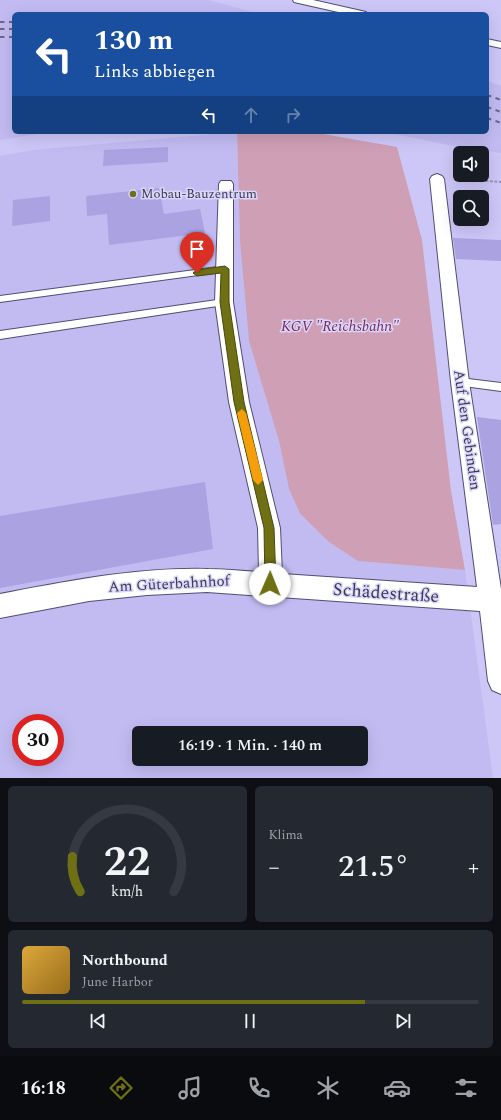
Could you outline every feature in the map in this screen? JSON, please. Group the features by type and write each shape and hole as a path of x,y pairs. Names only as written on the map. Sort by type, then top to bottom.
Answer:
{"street":[{"path":"298,0 353,12"},
{"path":"489,42 501,45"},
{"name":"Auf den Gebinden","path":"437,179 460,382 496,601 501,681"},
{"path":"226,184 224,302 239,402 269,528 270,584"},
{"name":"Am Güterbahnhof","path":"0,606 89,589 147,583 207,580 270,584"},
{"name":"Schädestraße","path":"270,584 496,601"}],"lane":[{"path":"0,299 225,269"},
{"path":"0,335 224,302"},
{"path":"460,382 501,386"}],"path":[{"path":"437,179 501,182"}],"shaded area":[{"path":"0,0 208,0 253,12 12,12 12,134 37,134 0,140"},
{"path":"489,82 501,86 501,153 489,151 489,146 453,146 395,134 489,134"},
{"path":"214,134 237,134 240,242 249,341 279,441 289,489 300,515 329,542 358,561 465,570 493,778 0,778 0,156 33,150"}],"green space":[{"name":"KGV \"Reichsbahn\"","path":"237,134 323,134 397,147 422,240 451,491 465,570 358,561 329,542 300,514 289,489 279,441 249,341 240,242"}],"building":[{"path":"168,147 168,162 103,166 104,150"},
{"path":"159,188 164,214 200,209 205,233 109,245 107,214 87,216 86,196"},
{"path":"50,196 50,221 12,226 13,200"},
{"path":"453,238 501,240 501,261 456,259"},
{"path":"477,417 501,420 501,524 493,525"},
{"path":"205,482 213,549 0,588 0,516"}],"railway":[{"path":"0,22 12,22"},
{"path":"0,29 12,29"},
{"path":"0,37 12,37"},
{"path":"489,96 501,100"},
{"path":"489,108 501,112"},
{"path":"489,119 501,123"}],"slow traffic":[{"path":"242,413 258,480"}],"place":[{"name":"Mobau-Bauzentrum","path":"133,194"}],"route":[{"path":"197,273 225,269 224,302 239,402 269,528 271,555 270,584"}]}
